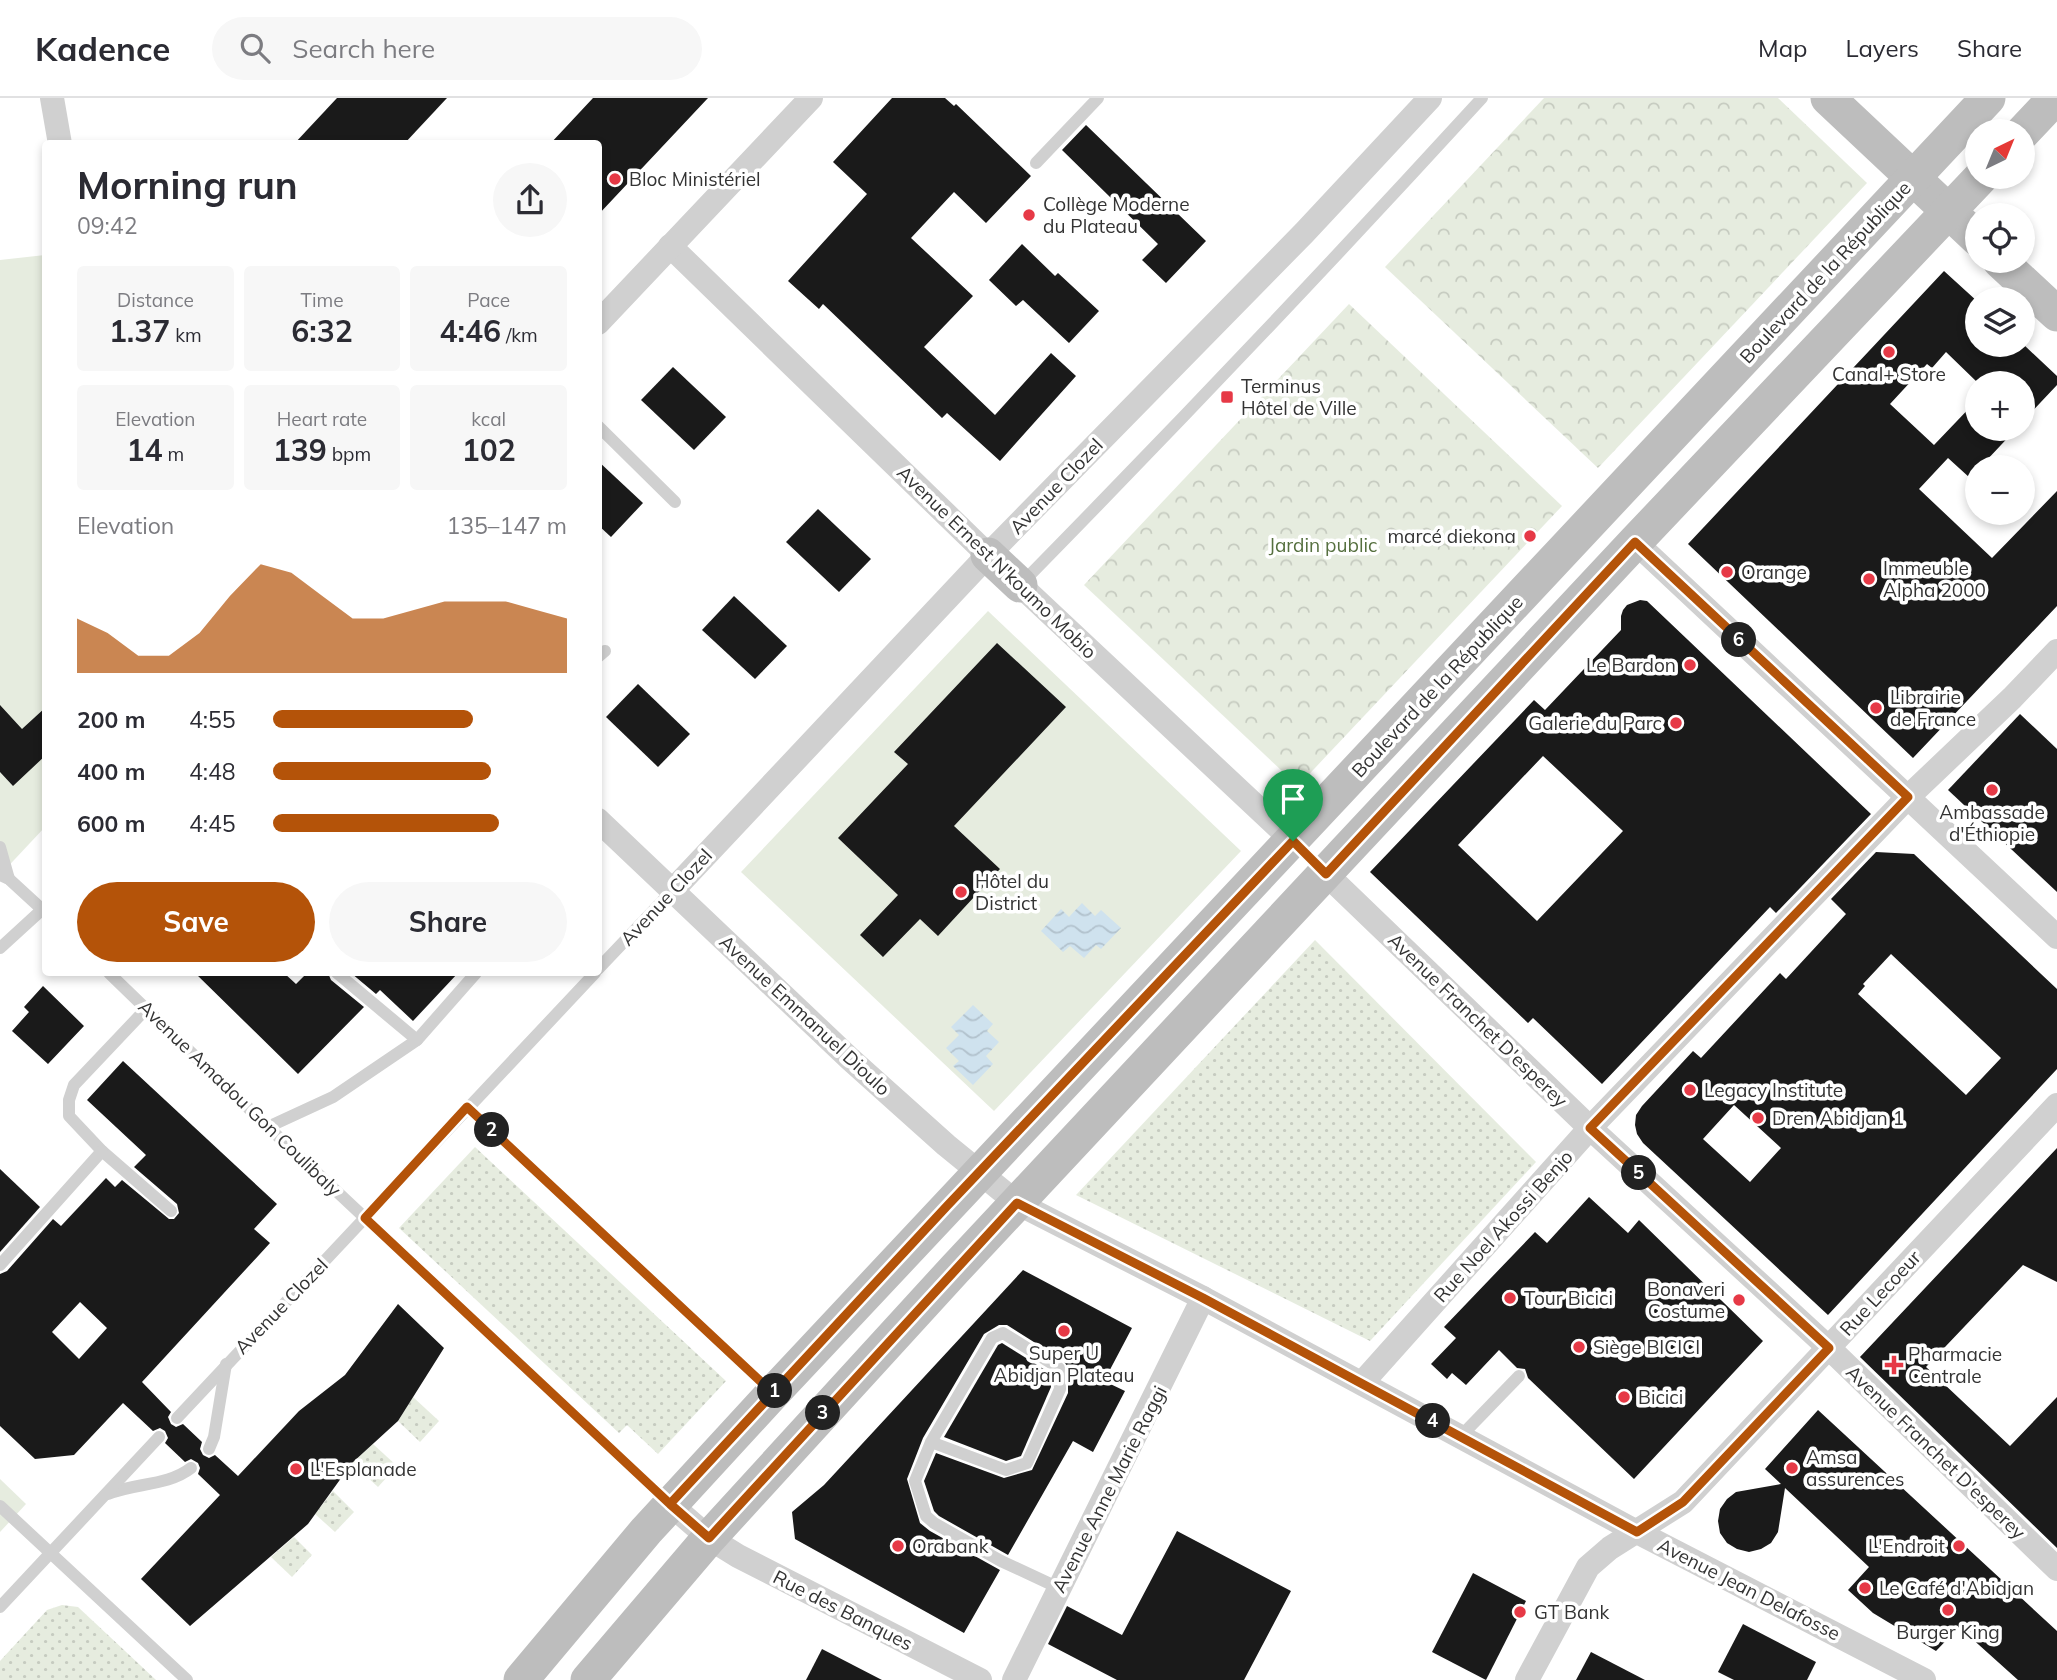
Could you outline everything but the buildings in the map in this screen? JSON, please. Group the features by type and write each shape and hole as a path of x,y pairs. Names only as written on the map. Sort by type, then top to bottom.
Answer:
{"main road":[{"path":"1828,98 1965,227"},
{"name":"Boulevard de la République","path":"522,1680 670,1504 1988,98"},
{"path":"2035,119 2055,98"},
{"path":"588,1680 709,1538 1017,1203 1635,542 1970,189"},
{"path":"2013,273 2057,314"},
{"name":"Avenue Ernest N'koumo Mobio","path":"988,555 1020,585"},
{"name":"Avenue Ernest N'koumo Mobio","path":"1293,841 1326,874"}],"street":[{"path":"52,98 59,140"},
{"path":"602,319 811,98"},
{"name":"Avenue Clozel","path":"673,890 988,555 1304,233 1430,98"},
{"name":"Avenue Ernest N'koumo Mobio","path":"670,246 988,555"},
{"path":"1635,542 2057,937"},
{"name":"Avenue Ernest N'koumo Mobio","path":"1020,585 1293,841"},
{"name":"Rue Noel Akossi Benjo","path":"1362,1383 1590,1128 1908,797 2057,651"},
{"name":"Avenue Emmanuel Dioulo","path":"602,824 860,1068 946,1145 1017,1203"},
{"name":"Avenue Franchet D'esperey","path":"1326,874 1590,1128 1829,1348 2057,1569"},
{"name":"Rue Lecoeur","path":"1527,1680 1588,1567 1610,1548 1683,1502 2057,1104"},
{"name":"Avenue Jean Delafosse","path":"1017,1203 1203,1298 1637,1532 1924,1680"},
{"name":"Avenue Anne Marie Raggi","path":"1014,1680 1203,1298"},
{"name":"Avenue Amadou Gon Coulibaly","path":"670,1504 709,1538"},
{"name":"Rue des Banques","path":"709,1538 738,1556 980,1680"}],"lane":[{"path":"1036,163 1098,98"},
{"path":"1020,585 1332,262 1482,98"},
{"path":"602,430 675,502"},
{"path":"0,847 5,877 42,907"},
{"name":"Avenue Clozel","path":"602,966 673,890"},
{"path":"0,947 42,911"},
{"name":"Avenue Amadou Gon Coulibaly","path":"111,976 670,1504"},
{"path":"341,976 417,1040"},
{"path":"268,1127 333,1097 417,1040 473,976"},
{"name":"Avenue Clozel","path":"177,1418 592,976"},
{"path":"146,1009 74,1085 69,1100 69,1116 102,1151 171,1211"},
{"path":"467,1107 773,1393"},
{"path":"0,1265 102,1151"},
{"path":"931,1443 1006,1470 1027,1463 1060,1389 1059,1368 1003,1333 992,1338 931,1443 915,1481 926,1516 933,1523 1001,1561 1059,1588"},
{"name":"Avenue Clozel","path":"209,1449 215,1437 226,1363"},
{"path":"1461,1436 1519,1376"},
{"path":"0,1607 159,1437"},
{"path":"101,1497 122,1488 171,1479 183,1475 191,1468"},
{"path":"0,1506 187,1680"}],"green space":[{"path":"1544,98 1778,98 1867,183 1598,468 1385,267"},
{"path":"42,255 42,830 0,875 0,260"},
{"name":"Jardin public","path":"1349,304 1562,506 1298,786 1084,585"},
{"path":"988,611 1241,851 994,1111 741,872"},
{"path":"1315,940 1536,1162 1370,1341 1076,1195"},
{"path":"475,1147 726,1381 658,1454 627,1425 619,1433 399,1228"},
{"path":"413,1397 439,1421 420,1442 398,1421"},
{"path":"373,1444 397,1466 378,1487 352,1463"},
{"path":"0,1479 26,1504 0,1532"},
{"path":"333,1491 354,1512 335,1532 315,1514"},
{"path":"294,1537 312,1555 292,1577 271,1557"},
{"path":"62,1605 78,1607 156,1680 0,1680 0,1661 47,1610"}],"water":[{"path":"1082,903 1095,916 1101,910 1121,928 1101,949 1096,945 1084,958 1070,946 1063,952 1041,931 1061,909 1069,917"},
{"path":"973,1005 993,1024 987,1031 999,1042 986,1056 993,1064 973,1085 953,1066 959,1061 946,1048 959,1035 951,1027"}],"place":[{"name":"Bloc Ministériel","path":"615,179"},
{"name":"Collège Moderne du Plateau","path":"1029,215"},
{"name":"Canal+ Store","path":"1889,352"},
{"name":"Terminus Hôtel de Ville","path":"1227,397"},
{"name":"marcé diekona","path":"1530,536"},
{"name":"Orange","path":"1727,572"},
{"name":"Immeuble Alpha 2000","path":"1869,579"},
{"name":"Le Bardon","path":"1690,665"},
{"name":"Librairie de France","path":"1876,708"},
{"name":"Galerie du Parc","path":"1676,723"},
{"name":"Ambassade d'Éthiopie","path":"1992,790"},
{"name":"Hôtel du District","path":"961,892"},
{"name":"Legacy Institute","path":"1690,1090"},
{"name":"Dren Abidjan 1","path":"1758,1118"},
{"name":"Tour Bicici","path":"1510,1298"},
{"name":"Bonaveri Costume","path":"1739,1300"},
{"name":"Super U Abidjan Plateau","path":"1064,1331"},
{"name":"Siège BICICI","path":"1579,1347"},
{"name":"Pharmacie Centrale","path":"1894,1365"},
{"name":"Bicici","path":"1624,1397"},
{"name":"Amsa assurences","path":"1792,1468"},
{"name":"L'Esplanade","path":"296,1469"},
{"name":"Orabank","path":"898,1546"},
{"name":"L'Endroit","path":"1959,1546"},
{"name":"Le Café d'Abidjan","path":"1865,1588"},
{"name":"Burger King","path":"1948,1610"},
{"name":"GT Bank","path":"1520,1612"}],"route":[{"path":"1293,841 1022,1126 670,1504 365,1218 467,1107 773,1393 670,1504 709,1538 1017,1203 1203,1298 1637,1532 1683,1502 1829,1348 1590,1128 1908,797 1635,542 1326,874 1293,841"}]}
